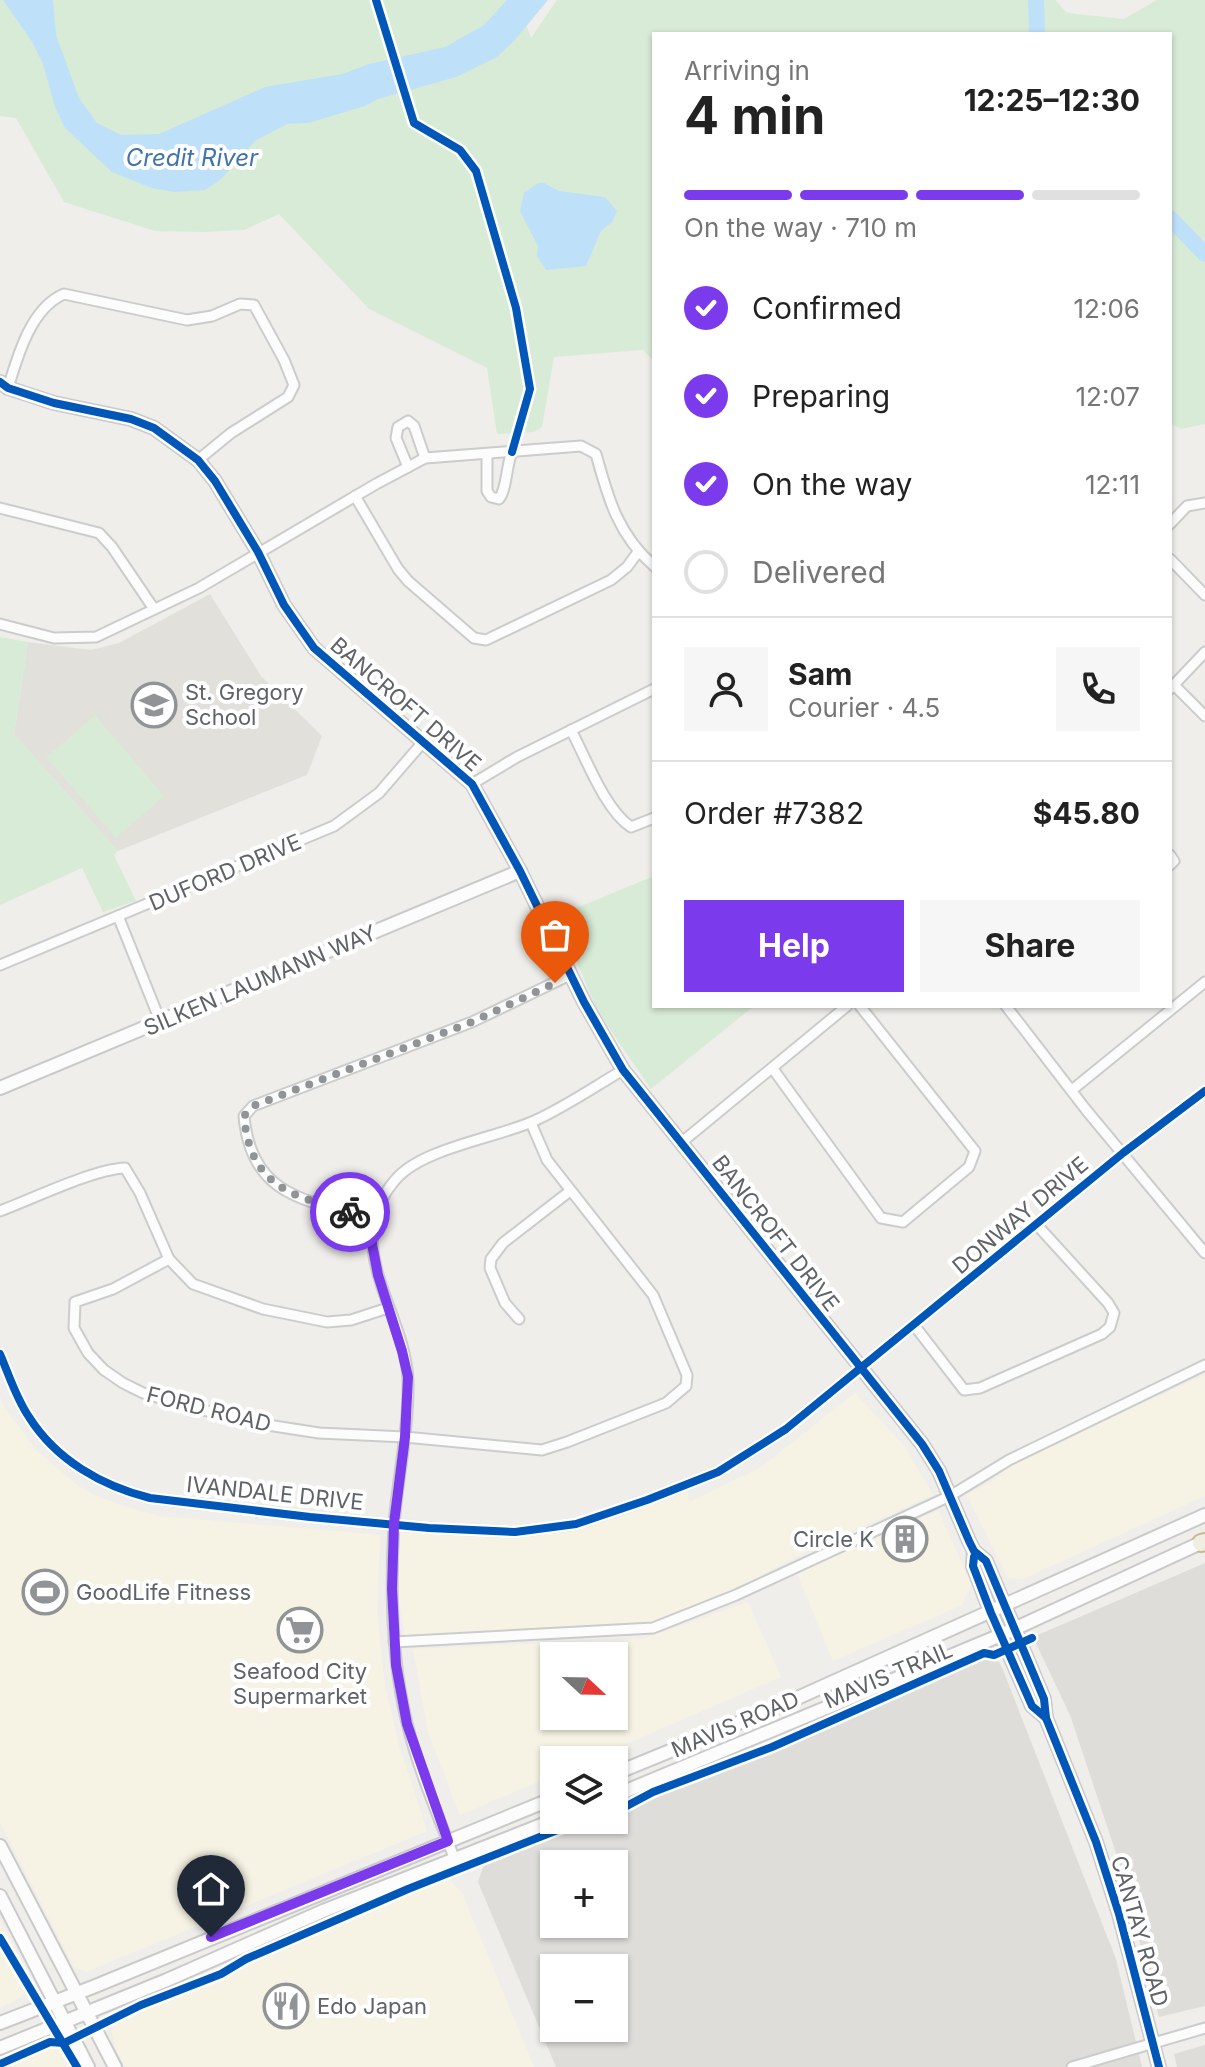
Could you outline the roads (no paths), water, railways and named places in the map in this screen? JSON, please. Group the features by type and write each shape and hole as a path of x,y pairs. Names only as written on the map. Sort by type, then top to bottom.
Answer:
{"main road":[{"name":"BANCROFT DRIVE","path":"4,385 54,403 131,419 154,428 198,460 215,481 258,552 284,605 314,648 472,784 520,871 570,975 623,1070 922,1444 939,1471 974,1551 986,1561 1015,1629"},
{"name":"SILKEN LAUMANN WAY","path":"0,1088 520,871"},
{"name":"MAVIS ROAD","path":"628,1768 775,1708 1205,1515"},
{"name":"MAVIS ROAD","path":"628,1790 1015,1629 1204,1542"},
{"name":"BANCROFT DRIVE","path":"974,1551 973,1566 1001,1635"},
{"name":"CANTAY ROAD","path":"1015,1629 1044,1699 1046,1718 1096,1842 1119,1914 1159,2067"},
{"name":"CANTAY ROAD","path":"1001,1635 1032,1706 1046,1718"},
{"path":"0,2023 540,1804"},
{"path":"0,2048 323,1911 540,1826"},
{"path":"0,1846 115,2067"},
{"path":"0,1896 88,2067"}],"street":[{"path":"4,385 40,314 53,299 64,294 187,320 212,316 240,304 254,305 294,385 288,397 231,433 198,460"},
{"path":"408,467 396,438 398,427 408,421 414,426 425,458"},
{"path":"0,624 54,638 96,637 199,588 425,458 581,446 596,454 609,505 638,552 652,564"},
{"path":"487,454 487,491 491,497 499,499 504,493 505,468 512,452"},
{"path":"355,496 408,581 474,638 486,640 598,587 627,567 638,552"},
{"path":"1172,522 1187,506 1205,503"},
{"path":"0,508 99,533 154,609"},
{"path":"1172,561 1205,595"},
{"path":"1205,652 1172,687 1205,716"},
{"path":"472,784 517,757 652,690"},
{"path":"571,730 613,810 623,822 631,827 652,819"},
{"name":"DUFORD DRIVE","path":"0,965 334,826 379,793 424,741"},
{"path":"118,916 161,1023"},
{"path":"373,1218 294,1196 274,1184 258,1168 245,1133 244,1116 253,1106 472,1022 570,975"},
{"path":"1072,1090 1205,982"},
{"path":"682,1142 845,1008"},
{"path":"773,1069 881,1218 903,1222 969,1167 975,1151 862,1008"},
{"path":"1008,1008 1205,1253"},
{"path":"455,1860 407,1724 394,1642 394,1523 405,1437 408,1377 372,1244 373,1218 397,1178 425,1158 531,1123 623,1070"},
{"name":"DONWAY DRIVE","path":"860,1369 1123,1153 1205,1091"},
{"path":"405,1437 542,1450 666,1403 686,1386 687,1375 663,1312 653,1295 547,1160 531,1123"},
{"path":"0,1211 113,1168 125,1168 140,1193 169,1259 193,1284 263,1309 327,1322 351,1320 388,1308"},
{"path":"519,1319 505,1303 490,1268 491,1259 503,1243 570,1191"},
{"path":"914,1325 964,1390 980,1388 1102,1334 1110,1327 1114,1313 1037,1225"},
{"name":"FORD ROAD","path":"169,1259 113,1289 75,1302 74,1328 88,1353 104,1370 143,1393 261,1424 319,1433 405,1437"},
{"name":"IVANDALE DRIVE","path":"0,1354 18,1398 37,1428 73,1463 114,1487 150,1498 310,1517 515,1532 598,1518 718,1472 786,1429 860,1369"},
{"path":"394,1642 653,1628 736,1595 950,1496 1009,1460 1205,1365"},
{"path":"1072,2067 1205,2028"}],"water":[{"name":"Credit River","path":"3,0 53,0 56,35 79,98 97,123 121,135 159,134 265,87 342,74 369,64 445,47 484,25 507,0 548,0 497,57 456,77 308,123 287,124 255,141 221,179 205,190 174,192 152,188 112,172 65,128 55,107 43,64 31,40"},
{"path":"538,183 559,191 605,197 617,211 612,222 601,231 586,266 546,270 537,256 538,246 520,211 524,193"}],"waterway":[{"path":"1036,0 1037,32"},
{"path":"1172,220 1205,254"}],"place":[{"name":"St. Gregory School","path":"154,705"},
{"name":"Circle K","path":"905,1539"},
{"name":"GoodLife Fitness","path":"45,1592"},
{"name":"Seafood City Supermarket","path":"300,1630"},
{"name":"Edo Japan","path":"286,2006"}]}
